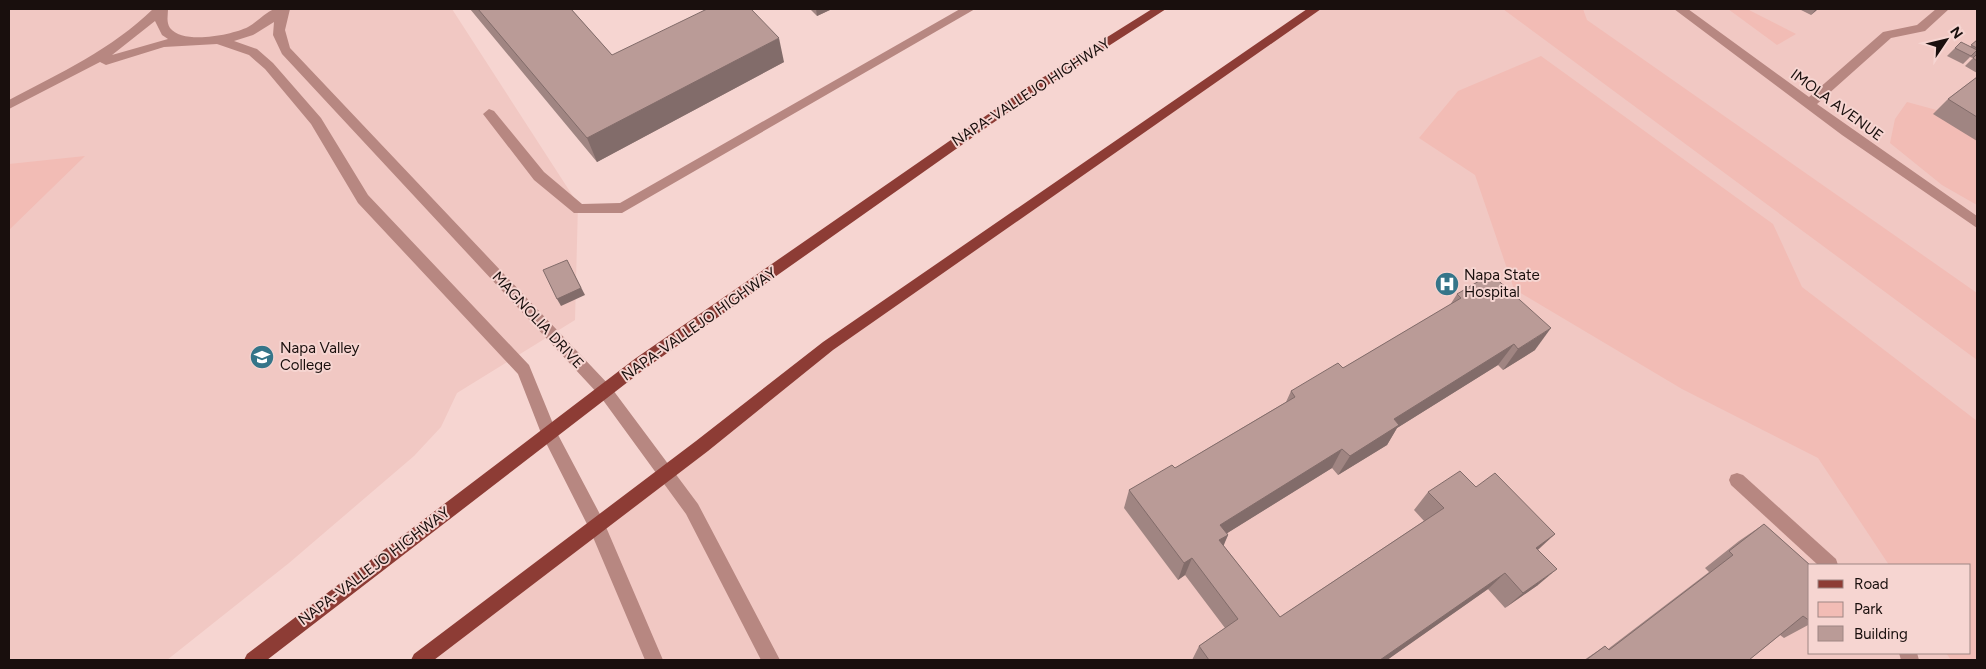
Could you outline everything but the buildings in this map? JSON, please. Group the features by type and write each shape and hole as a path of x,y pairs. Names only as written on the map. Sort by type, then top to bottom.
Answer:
{"main road":[{"name":"NAPA-VALLEJO HIGHWAY","path":"253,660 641,363 1030,91 1160,9"},
{"path":"420,660 666,474 828,346 1315,9"}],"street":[{"name":"MAGNOLIA DRIVE","path":"161,9 161,20 168,32 183,40 194,42 219,40 254,29 283,9"},
{"path":"9,105 118,46 145,26 161,9"},
{"name":"MAGNOLIA DRIVE","path":"283,9 278,28 280,42 286,51 605,391 692,509 771,660"},
{"path":"489,114 539,176 579,209 622,208 969,9"},
{"name":"IMOLA AVENUE","path":"1680,9 1809,104 1977,223"},
{"path":"1809,104 1888,35 1921,28 1943,9"},
{"name":"MAGNOLIA DRIVE","path":"219,40 252,52 269,66 316,120 363,199 524,370 549,433 597,526 654,660"},
{"path":"56,81 128,53 163,43 194,42"},
{"path":"1737,480 1829,564"}],"shaded area":[{"name":"Napa Valley College","path":"9,9 452,9 578,204 575,320 457,393 441,427 414,456 289,563 167,660 9,660"},
{"name":"Napa State Hospital","path":"1315,9 1977,9 1977,217 1975,221 1977,223 1977,660 420,660 702,446 828,346"}],"green space":[{"path":"1503,9 1583,9 1587,20 1977,293 1977,360"},
{"path":"1728,9 1747,9 1796,34 1777,45"},
{"path":"1541,56 1773,224 1802,287 1977,421 1977,660 1951,660 1947,654 1971,654 1971,564 1888,564 1818,458 1682,389 1514,289 1475,175 1419,138 1458,91"},
{"path":"1907,102 1966,118 1977,117 1977,205 1942,185 1890,143 1895,119"},
{"path":"85,156 9,230 9,164"}],"place":[{"name":"Napa State Hospital","path":"1447,284"},
{"name":"Napa Valley College","path":"262,357"}]}
